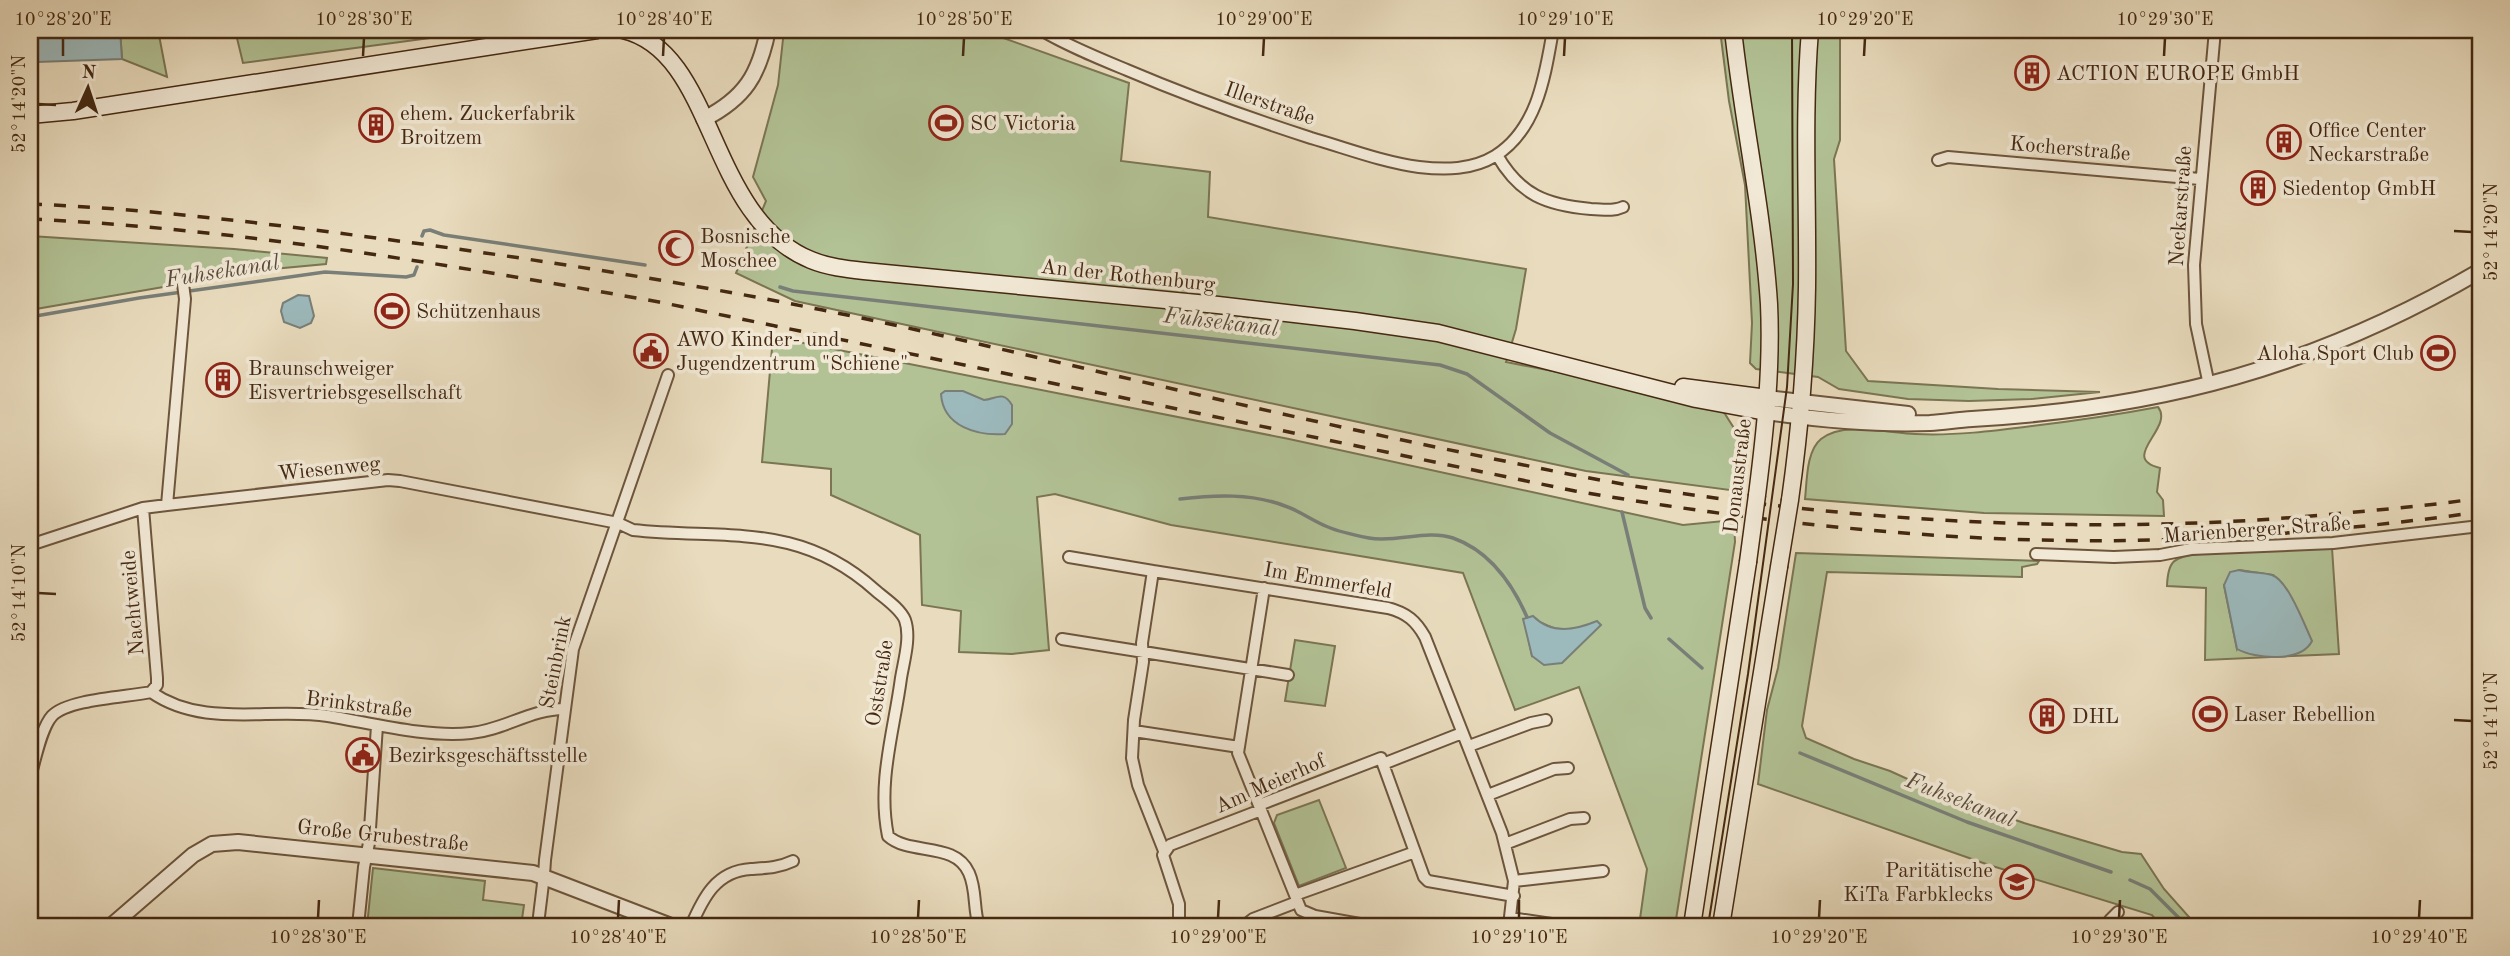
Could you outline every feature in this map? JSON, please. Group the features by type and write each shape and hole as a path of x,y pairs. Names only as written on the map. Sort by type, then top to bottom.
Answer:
{"main road":[{"path":"30,116 597,30"},
{"name":"An der Rothenburg","path":"623,30 642,36 667,55 682,75 733,183 756,218 793,250 823,264 864,271 1355,321 1438,334 1617,378 1767,405"},
{"name":"Donaustraße","path":"1692,926 1748,562 1767,405 1770,355 1766,273 1733,30"},
{"path":"1721,926 1790,500 1801,410 1807,296 1805,119 1810,30"}],"street":[{"path":"704,119 729,105 746,88 760,61 768,30"},
{"name":"Illerstraße","path":"1041,30 1073,47 1177,91 1277,127 1417,167 1452,169 1469,167 1497,155 1522,130 1544,79 1553,30"},
{"name":"Neckarstraße","path":"2209,385 2199,344 2194,300 2194,265 2215,30"},
{"path":"1497,155 1504,168 1519,184 1546,201 1565,206 1615,210 1623,207"},
{"name":"Kocherstraße","path":"1937,160 1948,156 2200,178"},
{"path":"1767,405 1891,423 2087,409 2149,399 2283,363 2362,332 2480,271"},
{"path":"167,505 184,291"},
{"name":"Steinbrink","path":"538,926 542,886 547,876 545,860 564,709 577,631 618,523 668,375"},
{"name":"Wiesenweg","path":"30,545 143,508 388,480 618,523"},
{"name":"Nachtweide","path":"143,508 157,678 157,685 151,692"},
{"name":"Oststraße","path":"618,523 633,530 757,537 796,544 843,566 870,585 903,615 906,642 885,766 884,803 888,836 896,842 954,856 964,864 974,887 979,926"},
{"name":"Marienberger Straße","path":"2036,554 2114,557 2161,555 2191,549 2333,542 2480,526"},
{"name":"Im Emmerfeld","path":"1069,557 1388,608 1408,615 1425,637 1488,794 1505,844 1514,881 1510,922"},
{"path":"1153,571 1142,643 1132,758 1134,774 1164,851 1164,859 1179,904 1179,926"},
{"path":"1264,588 1238,753 1301,910 1334,923 1371,926"},
{"path":"1062,639 1287,674"},
{"path":"30,777 51,717 61,710 95,700 151,692"},
{"name":"Brinkstraße","path":"151,692 173,704 207,713 237,716 327,716 377,726 470,734 544,710 564,709"},
{"path":"1469,746 1546,720"},
{"path":"358,926 369,843 377,726"},
{"path":"1134,731 1239,747"},
{"name":"Am Meierhof","path":"1164,851 1170,845 1261,810 1259,805 1381,758 1383,764 1462,733"},
{"path":"1383,764 1424,877 1428,881 1514,896"},
{"path":"1488,794 1554,769 1567,768"},
{"path":"1505,844 1570,819 1584,818"},
{"name":"Große Grubestraße","path":"111,926 179,866 212,844 251,842 515,870 547,876 671,926"},
{"path":"1244,926 1296,899 1415,852"},
{"path":"691,926 700,906 718,880 732,873 780,867 793,861"},
{"path":"1514,881 1602,871"},
{"path":"2109,926 2110,920 2118,912"},
{"path":"1510,922 1564,926"}],"green space":[{"path":"120,30 158,30 167,77 122,59"},
{"path":"235,30 490,30 243,63"},
{"path":"784,30 981,30 1129,83 1121,161 1210,172 1208,217 1526,269 1516,329 1506,362 1718,403 1744,444 1737,491 1586,471 795,301 736,273 766,201 753,177 778,85"},
{"path":"1720,30 1840,30 1840,140 1834,159 1846,351 1868,381 2100,392 2031,399 1908,399 1839,389 1818,377 1756,369 1750,363 1752,323 1745,185 1729,101"},
{"path":"30,236 234,249 327,258 326,264 262,270 30,310"},
{"path":"773,337 1289,439 1683,525 1734,520 1735,542 1675,926 1639,926 1647,869 1579,687 1515,710 1463,573 1171,525 1055,494 1037,497 1049,650 1012,654 959,652 961,611 922,605 920,535 831,495 831,469 762,462","holes":["1539,622 1558,630 1579,628 1532,656 1528,637"]},
{"path":"2158,407 2160,424 2145,450 2144,457 2149,463 2160,468 2157,492 2163,500 2164,516 1984,513 1805,499 1812,451 1821,439 1841,430 1974,433"},
{"path":"2332,548 2339,654 2205,660 2206,588 2167,586 2169,570 2174,561 2199,554","holes":["2239,570 2273,575 2237,649 2224,585"]},
{"path":"1796,553 2039,561 2037,564 2022,567 2022,577 1827,572 1802,726 1806,738 1936,792 2024,823 2122,852 2141,854 2164,889 2197,926 2161,926 2152,915 1989,865 1758,784 1767,710 1778,668"},
{"path":"1295,640 1335,646 1325,706 1285,701"},
{"path":"1319,800 1346,868 1299,886 1274,823 1277,815"},
{"path":"373,868 485,881 483,900 524,905 521,926 367,926"}],"water":[{"path":"31,30 120,30 122,59 37,62"},
{"path":"298,295 309,296 314,316 311,323 300,328 284,322 281,311 283,303"},
{"path":"945,391 963,391 984,400 999,396 1006,398 1012,405 1012,424 1005,434 984,433 964,427 955,422 943,405 941,394"},
{"path":"2239,570 2272,575 2284,585 2312,641 2306,648 2298,653 2277,657 2255,655 2237,649 2224,585 2230,572"},
{"path":"1533,616 1556,628 1580,627 1597,621 1601,625 1562,663 1544,665 1532,656 1523,619"}],"waterway":[{"name":"Fuhsekanal","path":"422,236 424,231 430,230 444,235 645,265"},
{"name":"Fuhsekanal","path":"30,317 139,298 325,272 406,277 414,275 417,267"},
{"name":"Fuhsekanal","path":"780,287 793,291 1440,365 1467,374 1550,433 1628,475"},
{"path":"1180,499 1219,496 1259,499 1291,508 1332,529 1369,538 1432,535 1453,538 1489,560 1507,580 1527,617"},
{"name":"Fuhsekanal","path":"1622,512 1645,608 1651,618"},
{"name":"Fuhsekanal","path":"1669,639 1702,668"},
{"name":"Fuhsekanal","path":"1800,753 1967,822 2111,872"},
{"name":"Fuhsekanal","path":"2130,880 2150,889 2187,926"}],"tram line":[{"path":"1708,926 1748,674 1787,387 1793,284 1792,30"}],"railway":[{"path":"30,204 174,214 270,225 477,252 667,281 855,317 1327,424 1517,464 1647,488 1756,503 1924,519 2092,525 2260,520 2480,498"},
{"path":"30,219 267,240 581,288 1575,491 1748,517 1863,530 1980,538 2093,541 2260,535 2480,512"}],"place":[{"name":"ACTION EUROPE GmbH","path":"2032,73"},
{"name":"SC Victoria","path":"946,123"},
{"name":"ehem. Zuckerfabrik Broitzem","path":"376,125"},
{"name":"Office Center Neckarstraße","path":"2284,142"},
{"name":"Siedentop GmbH","path":"2258,188"},
{"name":"Bosnische Moschee","path":"676,248"},
{"name":"Schützenhaus","path":"392,311"},
{"name":"AWO Kinder- und Jugendzentrum \"Schiene\"","path":"651,351"},
{"name":"Aloha Sport Club","path":"2438,353"},
{"name":"Braunschweiger Eisvertriebsgesellschaft","path":"223,380"},
{"name":"Laser Rebellion","path":"2210,714"},
{"name":"DHL","path":"2047,716"},
{"name":"Bezirksgeschäftsstelle","path":"363,755"},
{"name":"Paritätische KiTa Farbklecks","path":"2017,882"}]}
